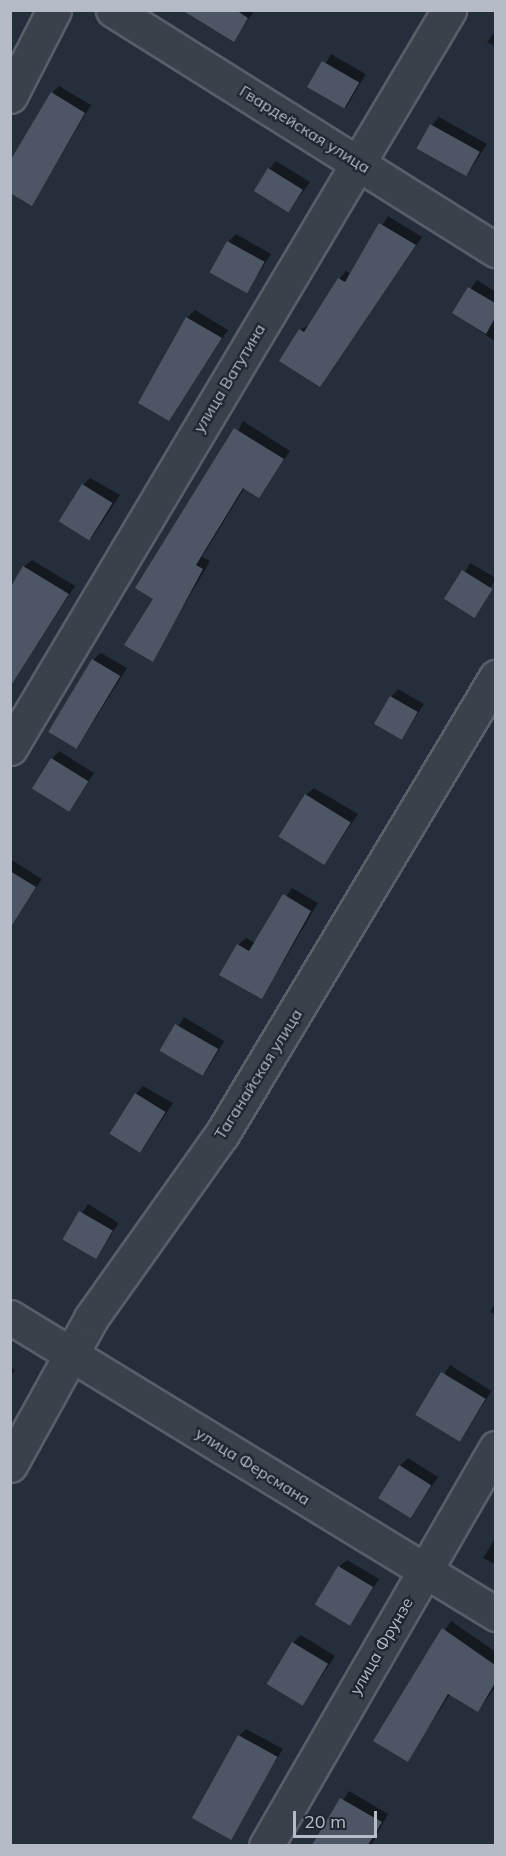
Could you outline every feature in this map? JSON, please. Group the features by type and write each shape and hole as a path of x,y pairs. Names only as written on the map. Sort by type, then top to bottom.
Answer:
{"street":[{"path":"10,96 54,10"},
{"name":"Гвардейская улица","path":"113,10 358,161 495,250"},
{"name":"улица Ватутина","path":"10,748 450,10"},
{"name":"Таганайская улица","path":"10,1465 74,1355 91,1318 222,1134 495,677"},
{"name":"улица Ферсмана","path":"10,1317 495,1614"},
{"name":"улица Фрунзе","path":"266,1845 495,1448"}],"building":[{"path":"182,10 236,10 248,18 234,42"},
{"path":"322,61 359,82 344,108 307,87"},
{"path":"51,92 85,113 32,206 10,193 10,161"},
{"path":"430,124 480,152 466,176 416,148"},
{"path":"268,168 303,190 288,213 254,191"},
{"path":"379,223 416,245 320,387 279,361 299,329 304,332 338,278 345,282"},
{"path":"227,241 265,262 247,293 210,272"},
{"path":"468,287 495,303 495,318 486,334 452,313"},
{"path":"186,317 222,338 169,421 138,403"},
{"path":"234,428 284,459 259,498 243,488 196,565 203,569 153,662 124,645 153,599 135,588"},
{"path":"82,484 113,503 89,540 59,521"},
{"path":"23,566 69,594 10,687 10,588"},
{"path":"462,570 493,589 475,618 444,599"},
{"path":"92,659 120,676 77,749 48,732"},
{"path":"390,696 418,712 402,740 374,724"},
{"path":"51,758 88,781 69,812 32,789"},
{"path":"305,794 351,823 324,865 279,836"},
{"path":"10,871 36,887 10,928"},
{"path":"283,894 311,911 262,999 219,975 237,944 249,951"},
{"path":"175,1024 218,1049 203,1076 160,1051"},
{"path":"135,1093 166,1112 140,1153 110,1134"},
{"path":"79,1211 113,1230 96,1259 62,1240"},
{"path":"441,1372 486,1399 460,1442 415,1415"},
{"path":"399,1465 431,1485 411,1518 378,1498"},
{"path":"338,1566 373,1587 350,1626 315,1605"},
{"path":"442,1628 495,1665 495,1683 478,1712 448,1694 408,1762 373,1741"},
{"path":"292,1642 328,1664 303,1706 267,1684"},
{"path":"238,1735 277,1757 231,1840 192,1818"},
{"path":"340,1798 382,1822 368,1845 312,1845"}]}
